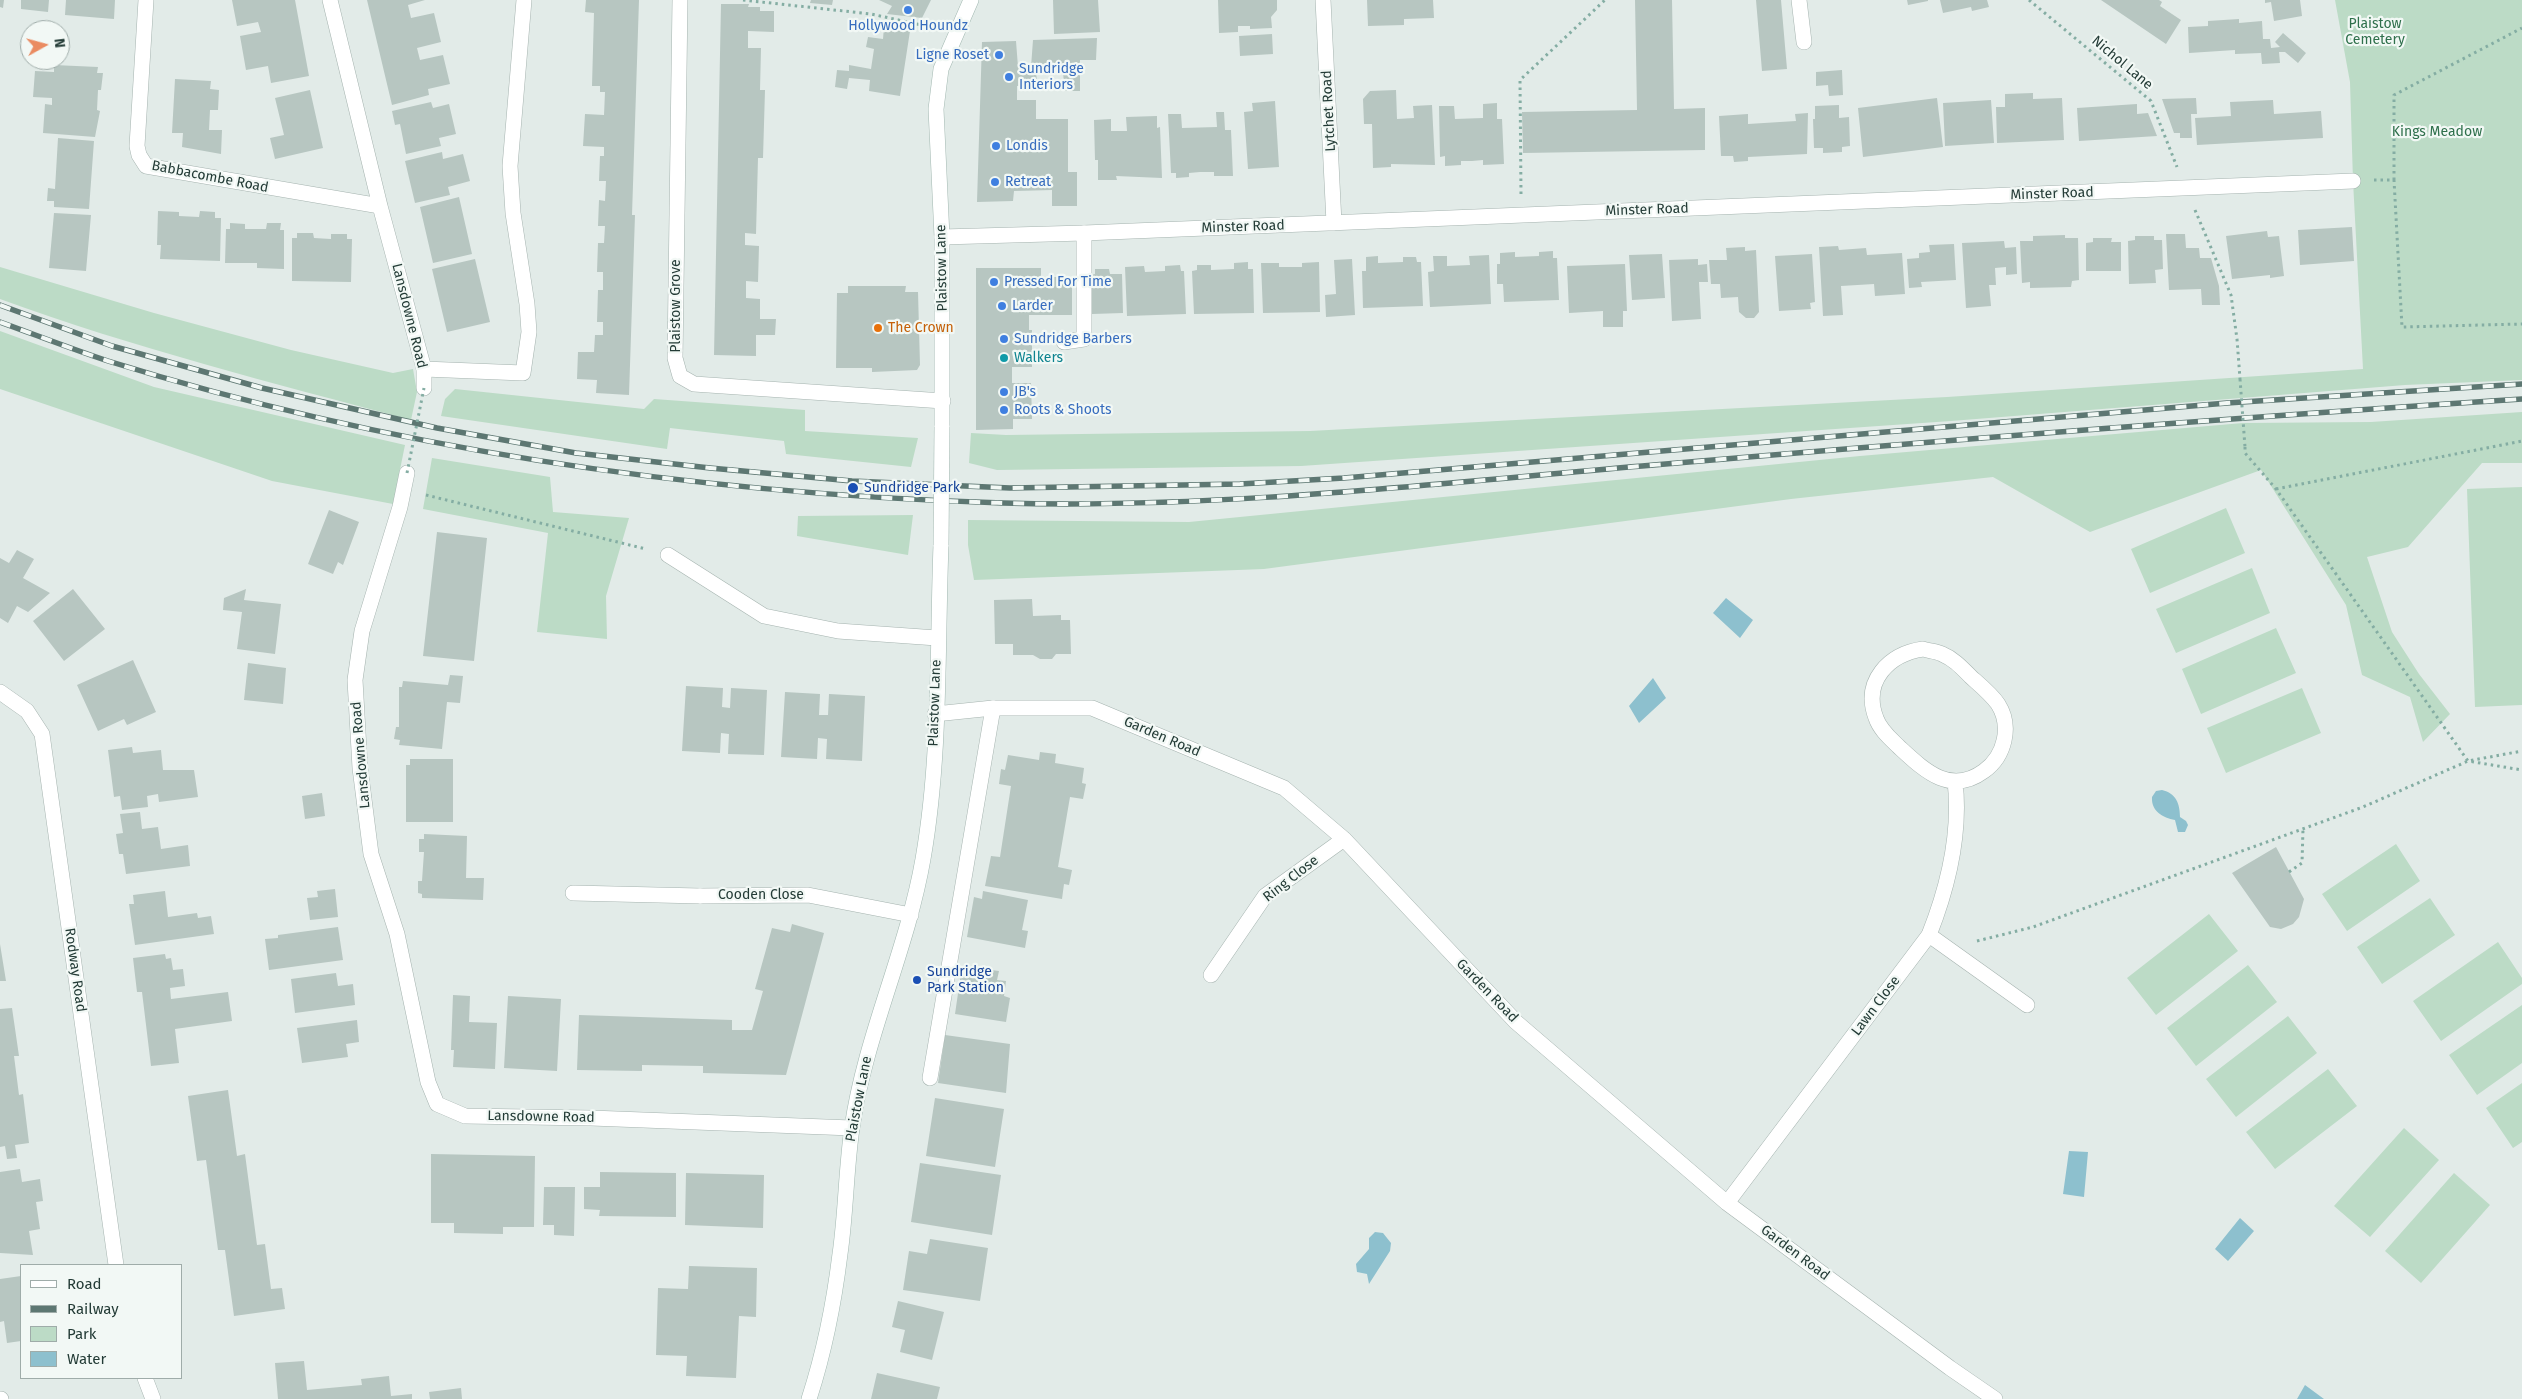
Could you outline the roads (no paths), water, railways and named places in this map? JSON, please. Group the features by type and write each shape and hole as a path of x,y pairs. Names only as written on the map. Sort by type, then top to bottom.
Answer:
{"street":[{"name":"Babbacombe Road","path":"146,0 137,146 139,155 146,166 154,170 380,206"},
{"name":"Lansdowne Road","path":"330,0 380,206 424,369 424,388"},
{"path":"424,369 523,374 529,332 528,304 513,213 510,166 524,0"},
{"name":"Plaistow Grove","path":"680,0 675,358 680,376 694,384 943,401"},
{"name":"Plaistow Lane","path":"809,1399 818,1374 840,1255 852,1128 874,1029 911,915 931,807 941,546 943,401 942,237 936,109 942,69 955,34 971,0"},
{"name":"Lytchet Road","path":"1323,0 1334,223"},
{"path":"1799,0 1804,42"},
{"name":"Minster Road","path":"942,237 1084,233 2353,181"},
{"path":"1064,342 1084,339 1084,233"},
{"name":"Lansdowne Road","path":"407,473 404,490 362,631 356,680 360,768 371,854 397,934 428,1082 437,1104 465,1116 591,1118 852,1128"},
{"path":"668,554 764,616 838,631 937,638"},
{"path":"1923,649 1940,653 1954,661 1998,704 2004,720 2006,736 2001,752 1991,766 1978,776 1955,781 1930,775 1885,734 1876,719 1872,704 1874,687 1880,672 1892,659 1907,652 1923,649"},
{"name":"Rodway Road","path":"0,692 26,711 42,734 116,1264"},
{"path":"930,1078 993,708"},
{"name":"Garden Road","path":"935,714 993,708 1092,708 1284,788 1344,839 1516,1022 1727,1203 1950,1368 1996,1399"},
{"name":"Lawn Close","path":"1727,1203 1929,935 1938,910 1954,845 1958,805 1955,781"},
{"name":"Ring Close","path":"1211,975 1265,896 1344,839"},
{"name":"Cooden Close","path":"574,893 700,896 808,895 911,915"},
{"path":"1929,935 2026,1005"},
{"path":"145,1379 153,1399"}],"water":[{"path":"1726,598 1753,620 1740,638 1713,613"},
{"path":"1653,678 1666,698 1639,723 1629,706"},
{"path":"2162,790 2174,796 2179,808 2180,817 2188,825 2185,832 2178,832 2175,820 2162,816 2153,806 2152,797 2156,791"},
{"path":"2069,1151 2088,1152 2084,1197 2063,1194"},
{"path":"2240,1218 2254,1231 2228,1261 2215,1249"},
{"path":"1375,1232 1383,1233 1391,1243 1390,1251 1369,1284 1367,1274 1357,1272 1356,1264 1369,1249 1369,1238"},
{"path":"2305,1385 2324,1399 2297,1399"}],"railway":[{"path":"0,305 112,346 262,388 437,428 576,453 710,468 852,481 1010,488 1240,484 1344,478 2227,403 2522,384"},
{"path":"0,322 108,361 217,393 328,420 439,443 663,478 776,490 889,498 1003,503 1163,502 1323,494 1972,439 2522,399"}],"place":[{"name":"Hollywood Houndz","path":"908,10"},
{"name":"Ligne Roset","path":"999,55"},
{"name":"Sundridge Interiors","path":"1009,77"},
{"name":"Londis","path":"996,146"},
{"name":"Retreat","path":"995,182"},
{"name":"Pressed For Time","path":"994,282"},
{"name":"Larder","path":"1002,306"},
{"name":"The Crown","path":"878,328"},
{"name":"Sundridge Barbers","path":"1004,339"},
{"name":"Walkers","path":"1004,358"},
{"name":"JB's","path":"1004,392"},
{"name":"Roots & Shoots","path":"1004,410"},
{"name":"Sundridge Park","path":"853,488"},
{"name":"Sundridge Park Station","path":"917,980"}],"park label":[{"name":"Plaistow Cemetery","path":"2375,32"},
{"name":"Kings Meadow","path":"2437,132"}]}
